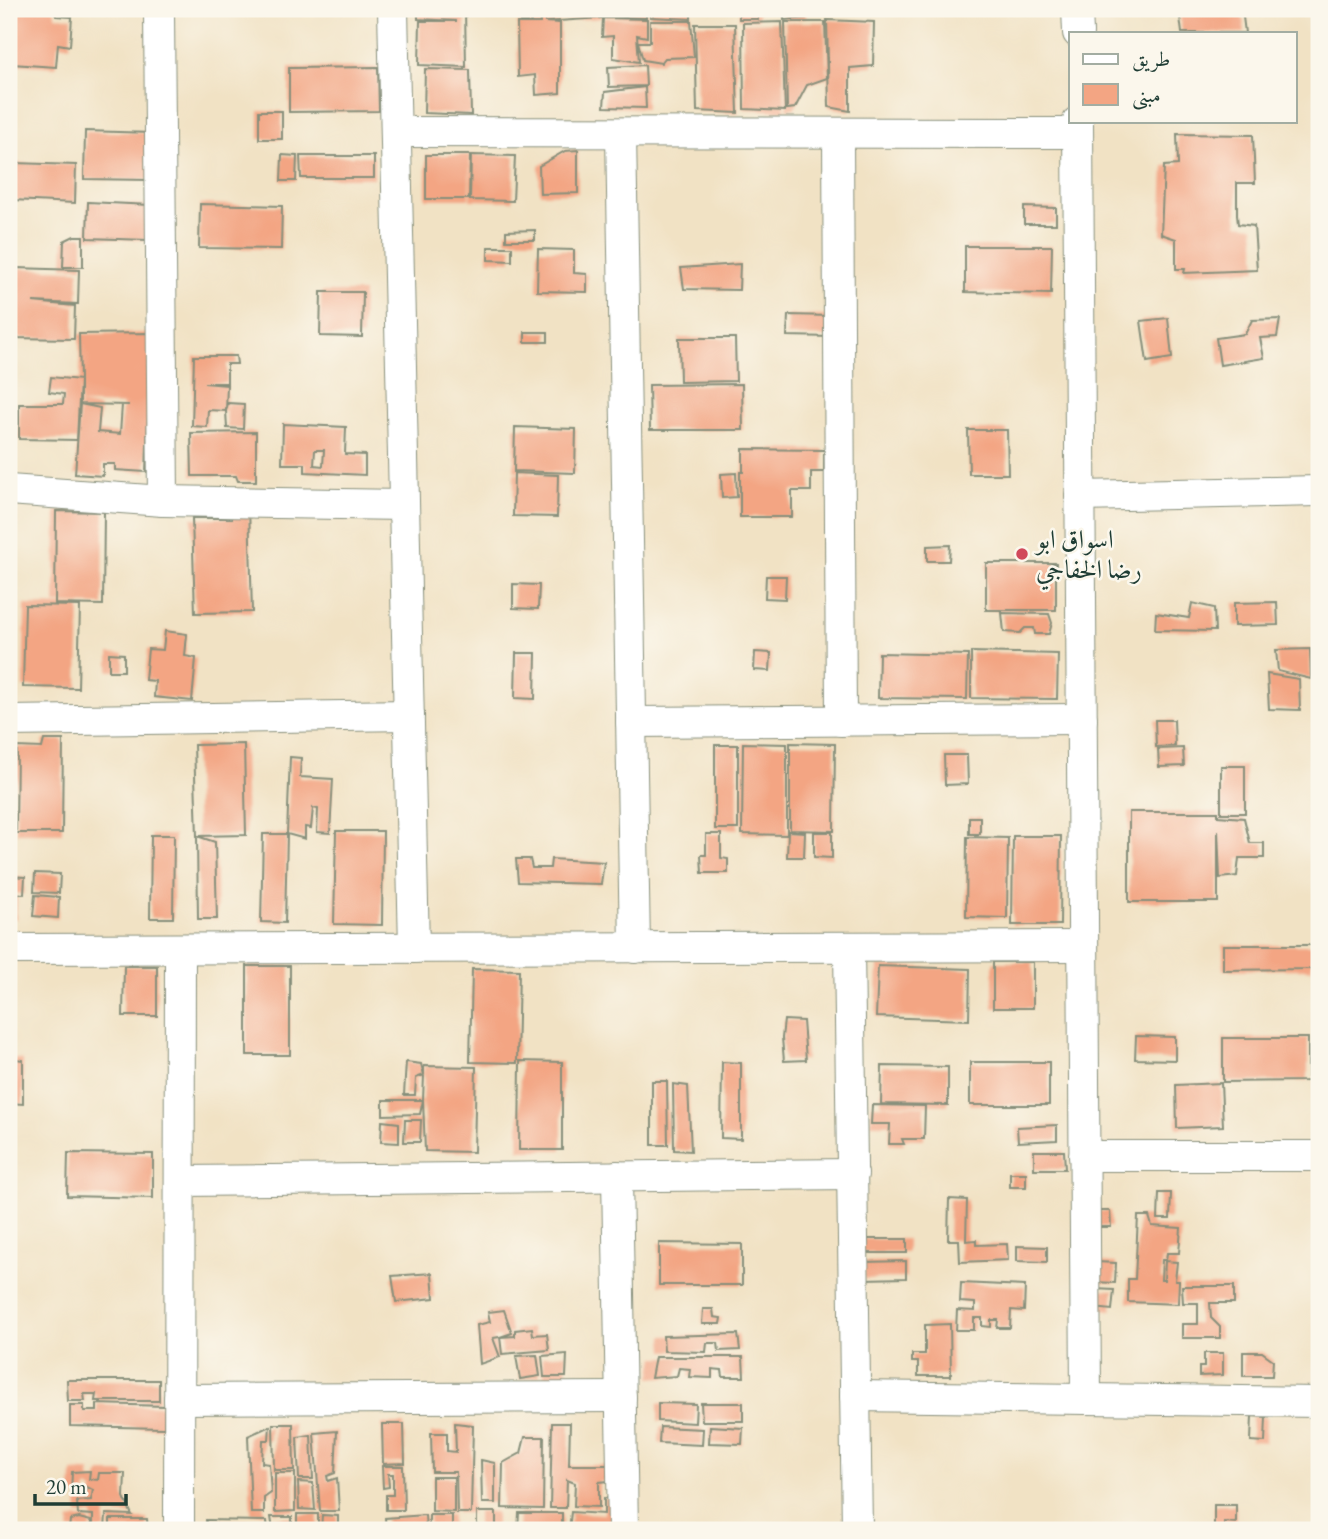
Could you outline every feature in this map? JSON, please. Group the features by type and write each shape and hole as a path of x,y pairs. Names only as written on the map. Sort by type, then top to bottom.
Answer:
{"street":[{"path":"159,9 163,501"},
{"path":"393,9 414,948"},
{"path":"1077,9 1078,32"},
{"path":"396,132 838,133 1078,127 1086,1399"},
{"path":"621,133 635,948"},
{"path":"838,133 841,721"},
{"path":"9,490 163,501 404,505"},
{"path":"1080,496 1319,491"},
{"path":"9,721 409,715"},
{"path":"631,722 1082,719"},
{"path":"9,949 1083,946"},
{"path":"849,947 857,1530"},
{"path":"179,1530 180,949"},
{"path":"1084,1156 1319,1156"},
{"path":"180,1181 853,1174"},
{"path":"617,1176 623,1530"},
{"path":"855,1396 1319,1402"},
{"path":"179,1399 621,1397"}],"building":[{"path":"16,9 54,9 56,16 72,17 70,46 58,44 56,67 12,64"},
{"path":"418,9 465,9 466,67 419,65 420,21 457,21 418,19"},
{"path":"514,9 534,9 534,19 514,18"},
{"path":"539,9 601,9 601,18 544,22 560,23 560,93 536,95 535,75 518,77 517,23 540,23"},
{"path":"605,9 646,9 646,18 605,16"},
{"path":"650,9 691,9 691,19 650,17"},
{"path":"739,9 758,9 758,19 739,19"},
{"path":"784,9 806,9 806,18 784,20"},
{"path":"1179,9 1242,9 1245,32 1182,32"},
{"path":"603,18 647,19 647,37 637,35 639,62 613,58 613,36 602,37"},
{"path":"827,20 874,22 873,66 850,68 850,111 829,107"},
{"path":"650,21 691,21 694,57 665,58 661,63 643,60 638,42 650,42"},
{"path":"782,22 785,111 744,109 743,23"},
{"path":"785,22 825,22 827,78 807,85 795,108 787,109"},
{"path":"695,24 735,24 738,113 697,111"},
{"path":"645,65 646,86 609,87 608,67"},
{"path":"378,67 379,111 289,112 289,68"},
{"path":"425,69 470,70 471,115 424,113"},
{"path":"645,87 646,108 604,107 605,92"},
{"path":"259,111 282,111 282,139 259,139"},
{"path":"85,131 152,133 150,180 84,179"},
{"path":"1177,134 1253,135 1255,183 1237,183 1237,215 1238,224 1254,226 1257,270 1184,273 1185,269 1176,269 1176,239 1161,234 1164,166 1178,165"},
{"path":"578,150 578,193 540,194 539,166 565,151"},
{"path":"282,155 297,156 296,181 281,181"},
{"path":"426,155 470,155 469,199 426,199"},
{"path":"471,155 515,156 513,201 470,200"},
{"path":"300,156 374,156 374,178 301,178"},
{"path":"15,163 76,165 75,203 13,200"},
{"path":"88,202 150,205 148,240 87,238"},
{"path":"200,204 282,206 281,249 199,248"},
{"path":"1024,207 1056,208 1056,224 1024,224"},
{"path":"535,230 535,240 506,240 506,231"},
{"path":"74,236 83,236 83,267 63,267 64,241"},
{"path":"965,246 1052,246 1051,294 965,292"},
{"path":"488,247 512,247 512,261 488,260"},
{"path":"538,249 574,250 574,273 587,274 587,292 537,291"},
{"path":"740,264 739,290 684,289 681,268"},
{"path":"16,268 79,270 78,304 33,302 75,306 74,339 11,338"},
{"path":"321,292 363,292 362,337 320,336"},
{"path":"788,315 832,316 832,337 787,336"},
{"path":"1168,318 1172,358 1147,362 1141,321"},
{"path":"1280,319 1277,337 1260,338 1264,358 1220,365 1216,338 1245,334 1252,320"},
{"path":"525,332 548,332 548,342 525,342"},
{"path":"151,333 146,472 115,470 115,464 103,464 103,476 75,474 80,404 79,334","holes":["80,404 129,405 122,405 120,434 98,432 100,408"]},
{"path":"679,338 735,338 736,381 680,382"},
{"path":"194,356 236,356 237,364 227,364 227,383 204,383 227,385 226,411 208,410 207,427 192,426"},
{"path":"51,377 80,380 77,440 19,439 19,404 63,404 64,394 49,392"},
{"path":"742,384 743,430 650,430 649,385"},
{"path":"228,403 244,404 243,429 227,428"},
{"path":"283,424 346,427 345,454 365,455 365,475 305,472 305,464 282,464","holes":["315,450 324,450 323,466 314,465"]},
{"path":"515,427 576,429 575,473 514,471"},
{"path":"968,430 1007,430 1008,474 969,474"},
{"path":"256,432 256,481 238,481 236,476 192,476 191,433"},
{"path":"743,449 824,450 824,472 811,472 811,491 792,491 792,517 740,517"},
{"path":"514,473 558,475 557,517 513,516"},
{"path":"736,473 737,497 722,498 721,474"},
{"path":"249,505 252,612 195,613 192,518 232,518 231,506"},
{"path":"56,511 104,512 103,605 55,604"},
{"path":"950,545 949,561 927,561 927,546"},
{"path":"986,563 1056,563 1056,610 986,610"},
{"path":"766,576 786,576 785,599 765,598"},
{"path":"513,584 539,585 538,609 513,608"},
{"path":"1277,602 1278,625 1234,626 1234,603"},
{"path":"1192,603 1214,608 1215,631 1155,630 1156,613 1189,618"},
{"path":"25,605 80,606 78,688 23,687"},
{"path":"1002,613 1049,614 1052,623 1049,634 1035,634 1034,628 1025,628 1020,633 1004,632"},
{"path":"165,631 187,634 185,656 196,658 192,701 154,697 155,681 145,680 148,649 163,650"},
{"path":"1310,649 1311,679 1278,671 1276,650"},
{"path":"755,652 771,653 770,671 754,670"},
{"path":"971,652 1058,654 1057,699 971,698"},
{"path":"109,653 124,654 124,671 109,671"},
{"path":"516,653 536,653 535,699 515,698"},
{"path":"879,653 968,655 967,699 878,698"},
{"path":"1267,674 1299,679 1300,710 1269,709"},
{"path":"1155,720 1174,720 1175,746 1156,747"},
{"path":"44,740 63,740 62,833 16,833 17,747 42,748"},
{"path":"743,743 787,744 787,835 742,834"},
{"path":"790,743 835,744 834,831 790,830"},
{"path":"244,744 246,835 197,836 194,745"},
{"path":"715,745 738,745 738,829 715,829"},
{"path":"1183,748 1184,766 1159,767 1158,749"},
{"path":"944,755 967,755 968,784 945,785"},
{"path":"290,757 301,758 300,777 333,779 330,833 317,832 318,809 313,808 311,828 305,827 305,839 287,834"},
{"path":"1221,766 1245,766 1245,813 1221,813"},
{"path":"1129,812 1218,812 1218,816 1244,818 1250,843 1264,843 1264,858 1239,858 1237,876 1220,878 1218,830 1218,902 1129,902"},
{"path":"969,817 980,817 980,834 969,834"},
{"path":"336,831 383,831 382,925 334,924"},
{"path":"788,831 805,832 804,857 787,857"},
{"path":"814,832 832,832 832,858 814,857"},
{"path":"263,834 287,834 285,923 261,922"},
{"path":"706,834 721,834 721,858 728,859 728,873 702,873 701,855 706,855"},
{"path":"151,835 174,835 173,918 150,918"},
{"path":"197,836 215,842 217,919 198,919"},
{"path":"1013,836 1061,836 1060,925 1012,925"},
{"path":"967,837 1008,838 1007,918 966,917"},
{"path":"516,859 530,859 532,868 550,868 551,859 604,862 601,884 518,882"},
{"path":"35,873 60,874 59,893 34,892"},
{"path":"9,876 25,877 24,894 9,893"},
{"path":"35,895 59,897 58,918 33,916"},
{"path":"9,896 17,897 16,919 9,918"},
{"path":"1223,945 1312,945 1312,969 1223,970"},
{"path":"993,962 1033,962 1033,1008 993,1008"},
{"path":"124,966 157,966 157,1016 123,1016"},
{"path":"247,966 290,966 290,1055 247,1055"},
{"path":"878,966 970,969 969,1020 876,1017"},
{"path":"472,969 519,970 517,1063 470,1062"},
{"path":"784,1020 803,1021 806,1060 784,1061"},
{"path":"1136,1036 1175,1037 1175,1060 1135,1059"},
{"path":"1223,1038 1308,1038 1308,1081 1223,1082"},
{"path":"9,1058 23,1060 23,1104 9,1103"},
{"path":"520,1061 562,1062 562,1150 519,1150"},
{"path":"406,1062 421,1064 424,1075 416,1078 415,1095 404,1095"},
{"path":"722,1062 741,1063 741,1139 721,1138"},
{"path":"970,1062 1049,1062 1049,1105 970,1105"},
{"path":"424,1066 476,1067 474,1152 425,1151"},
{"path":"882,1066 948,1067 948,1105 881,1104"},
{"path":"652,1081 667,1081 668,1145 652,1145"},
{"path":"1221,1083 1223,1126 1177,1128 1176,1085"},
{"path":"673,1084 688,1086 691,1151 674,1150"},
{"path":"383,1100 423,1100 420,1114 383,1115"},
{"path":"872,1105 925,1106 924,1139 902,1139 904,1144 889,1144 890,1124 871,1124"},
{"path":"405,1120 421,1120 420,1142 404,1142"},
{"path":"382,1121 399,1123 399,1143 381,1142"},
{"path":"1057,1125 1057,1140 1018,1142 1017,1127"},
{"path":"1034,1151 1064,1151 1065,1169 1034,1169"},
{"path":"68,1153 153,1154 153,1198 67,1196"},
{"path":"1010,1173 1026,1173 1026,1187 1010,1187"},
{"path":"1159,1193 1171,1193 1170,1219 1158,1219"},
{"path":"949,1199 967,1200 966,1241 976,1240 976,1245 1007,1244 1008,1260 960,1262 959,1240 948,1240"},
{"path":"1095,1211 1110,1211 1111,1227 1095,1227"},
{"path":"1138,1216 1149,1216 1152,1226 1181,1228 1179,1253 1167,1253 1166,1260 1162,1260 1161,1280 1164,1280 1165,1261 1177,1262 1175,1281 1179,1281 1178,1304 1128,1302 1128,1279 1135,1279"},
{"path":"859,1239 907,1239 907,1253 859,1253"},
{"path":"659,1243 742,1244 742,1285 659,1285"},
{"path":"1017,1246 1047,1247 1047,1262 1017,1261"},
{"path":"906,1261 906,1278 864,1279 864,1262"},
{"path":"1096,1262 1116,1263 1115,1283 1094,1282"},
{"path":"432,1273 434,1298 396,1302 392,1276"},
{"path":"961,1283 1025,1286 1024,1311 1011,1310 1010,1328 997,1328 998,1320 991,1320 991,1327 982,1326 982,1318 974,1318 974,1330 956,1330 957,1310 975,1311 975,1303 960,1302"},
{"path":"1182,1286 1234,1286 1234,1303 1210,1303 1211,1318 1220,1327 1220,1338 1182,1338 1182,1324 1198,1324 1198,1303 1183,1303"},
{"path":"1095,1289 1114,1290 1112,1310 1094,1308"},
{"path":"703,1309 713,1309 714,1317 721,1318 720,1324 702,1324"},
{"path":"504,1310 512,1333 493,1338 500,1357 480,1364 477,1325 490,1322 488,1312"},
{"path":"950,1324 951,1376 918,1376 918,1362 912,1362 912,1354 925,1354 925,1325"},
{"path":"532,1328 533,1335 547,1334 549,1350 502,1354 500,1337 515,1336 515,1330"},
{"path":"738,1334 740,1350 719,1351 718,1343 707,1343 706,1352 664,1351 663,1336"},
{"path":"1243,1352 1262,1352 1273,1360 1272,1376 1243,1376"},
{"path":"1204,1353 1223,1353 1223,1375 1199,1376 1199,1367 1204,1367"},
{"path":"567,1354 566,1377 544,1377 542,1356"},
{"path":"537,1355 540,1376 520,1379 516,1356"},
{"path":"655,1357 743,1357 744,1377 723,1377 722,1370 712,1369 712,1378 689,1377 690,1369 679,1368 677,1376 651,1378"},
{"path":"67,1380 159,1380 159,1401 95,1401 96,1394 84,1394 85,1401 68,1401"},
{"path":"658,1403 696,1404 695,1423 658,1421"},
{"path":"701,1403 743,1403 743,1421 702,1421"},
{"path":"97,1404 165,1406 164,1428 70,1426 70,1405 84,1405 84,1411 97,1411"},
{"path":"1252,1416 1266,1417 1265,1442 1251,1441"},
{"path":"455,1423 473,1425 471,1513 457,1513 456,1472 432,1472 431,1433 447,1433 447,1451 456,1452"},
{"path":"552,1423 570,1423 569,1465 609,1465 609,1481 599,1482 599,1507 574,1506 575,1483 567,1480 566,1508 550,1508"},
{"path":"273,1424 293,1424 294,1470 274,1470"},
{"path":"382,1424 404,1424 405,1463 383,1464"},
{"path":"270,1426 269,1440 263,1440 262,1463 269,1464 271,1493 264,1498 264,1513 251,1513 248,1436"},
{"path":"710,1426 743,1428 742,1444 709,1443"},
{"path":"660,1427 703,1429 702,1445 659,1443"},
{"path":"337,1431 335,1473 327,1476 328,1481 337,1478 339,1511 320,1511 314,1433"},
{"path":"311,1435 313,1479 299,1479 297,1437"},
{"path":"525,1437 544,1437 543,1509 502,1508 503,1463 521,1453"},
{"path":"481,1460 495,1463 495,1503 482,1503"},
{"path":"382,1466 403,1466 404,1510 386,1510 386,1495 393,1495 393,1474 388,1474 389,1487 383,1488"},
{"path":"90,1471 89,1479 98,1480 99,1473 125,1473 124,1497 132,1515 106,1514 105,1530 93,1530 93,1515 78,1514 77,1501 91,1500 93,1490 87,1487 85,1497 71,1494 72,1472"},
{"path":"275,1473 295,1473 295,1511 275,1512"},
{"path":"432,1477 454,1477 454,1512 432,1511"},
{"path":"298,1482 313,1483 315,1510 299,1509"},
{"path":"604,1498 613,1499 612,1530 569,1530 571,1512 604,1514"},
{"path":"1214,1505 1236,1505 1236,1523 1224,1522 1224,1530 1214,1530"},
{"path":"477,1512 496,1512 496,1530 477,1530"},
{"path":"519,1513 562,1513 562,1530 518,1530"},
{"path":"297,1514 318,1514 318,1530 297,1530"},
{"path":"322,1515 338,1516 338,1530 321,1530"},
{"path":"425,1515 426,1530 386,1530 385,1518"},
{"path":"429,1515 452,1515 452,1530 429,1530"},
{"path":"271,1517 292,1517 292,1529 273,1530"},
{"path":"79,1518 91,1521 91,1530 69,1530 70,1520"},
{"path":"110,1519 147,1519 148,1530 110,1530"},
{"path":"206,1520 267,1521 268,1530 206,1530"}],"place":[{"name":"اسواق ابو رضا الخفاجي","path":"1022,554"}]}
